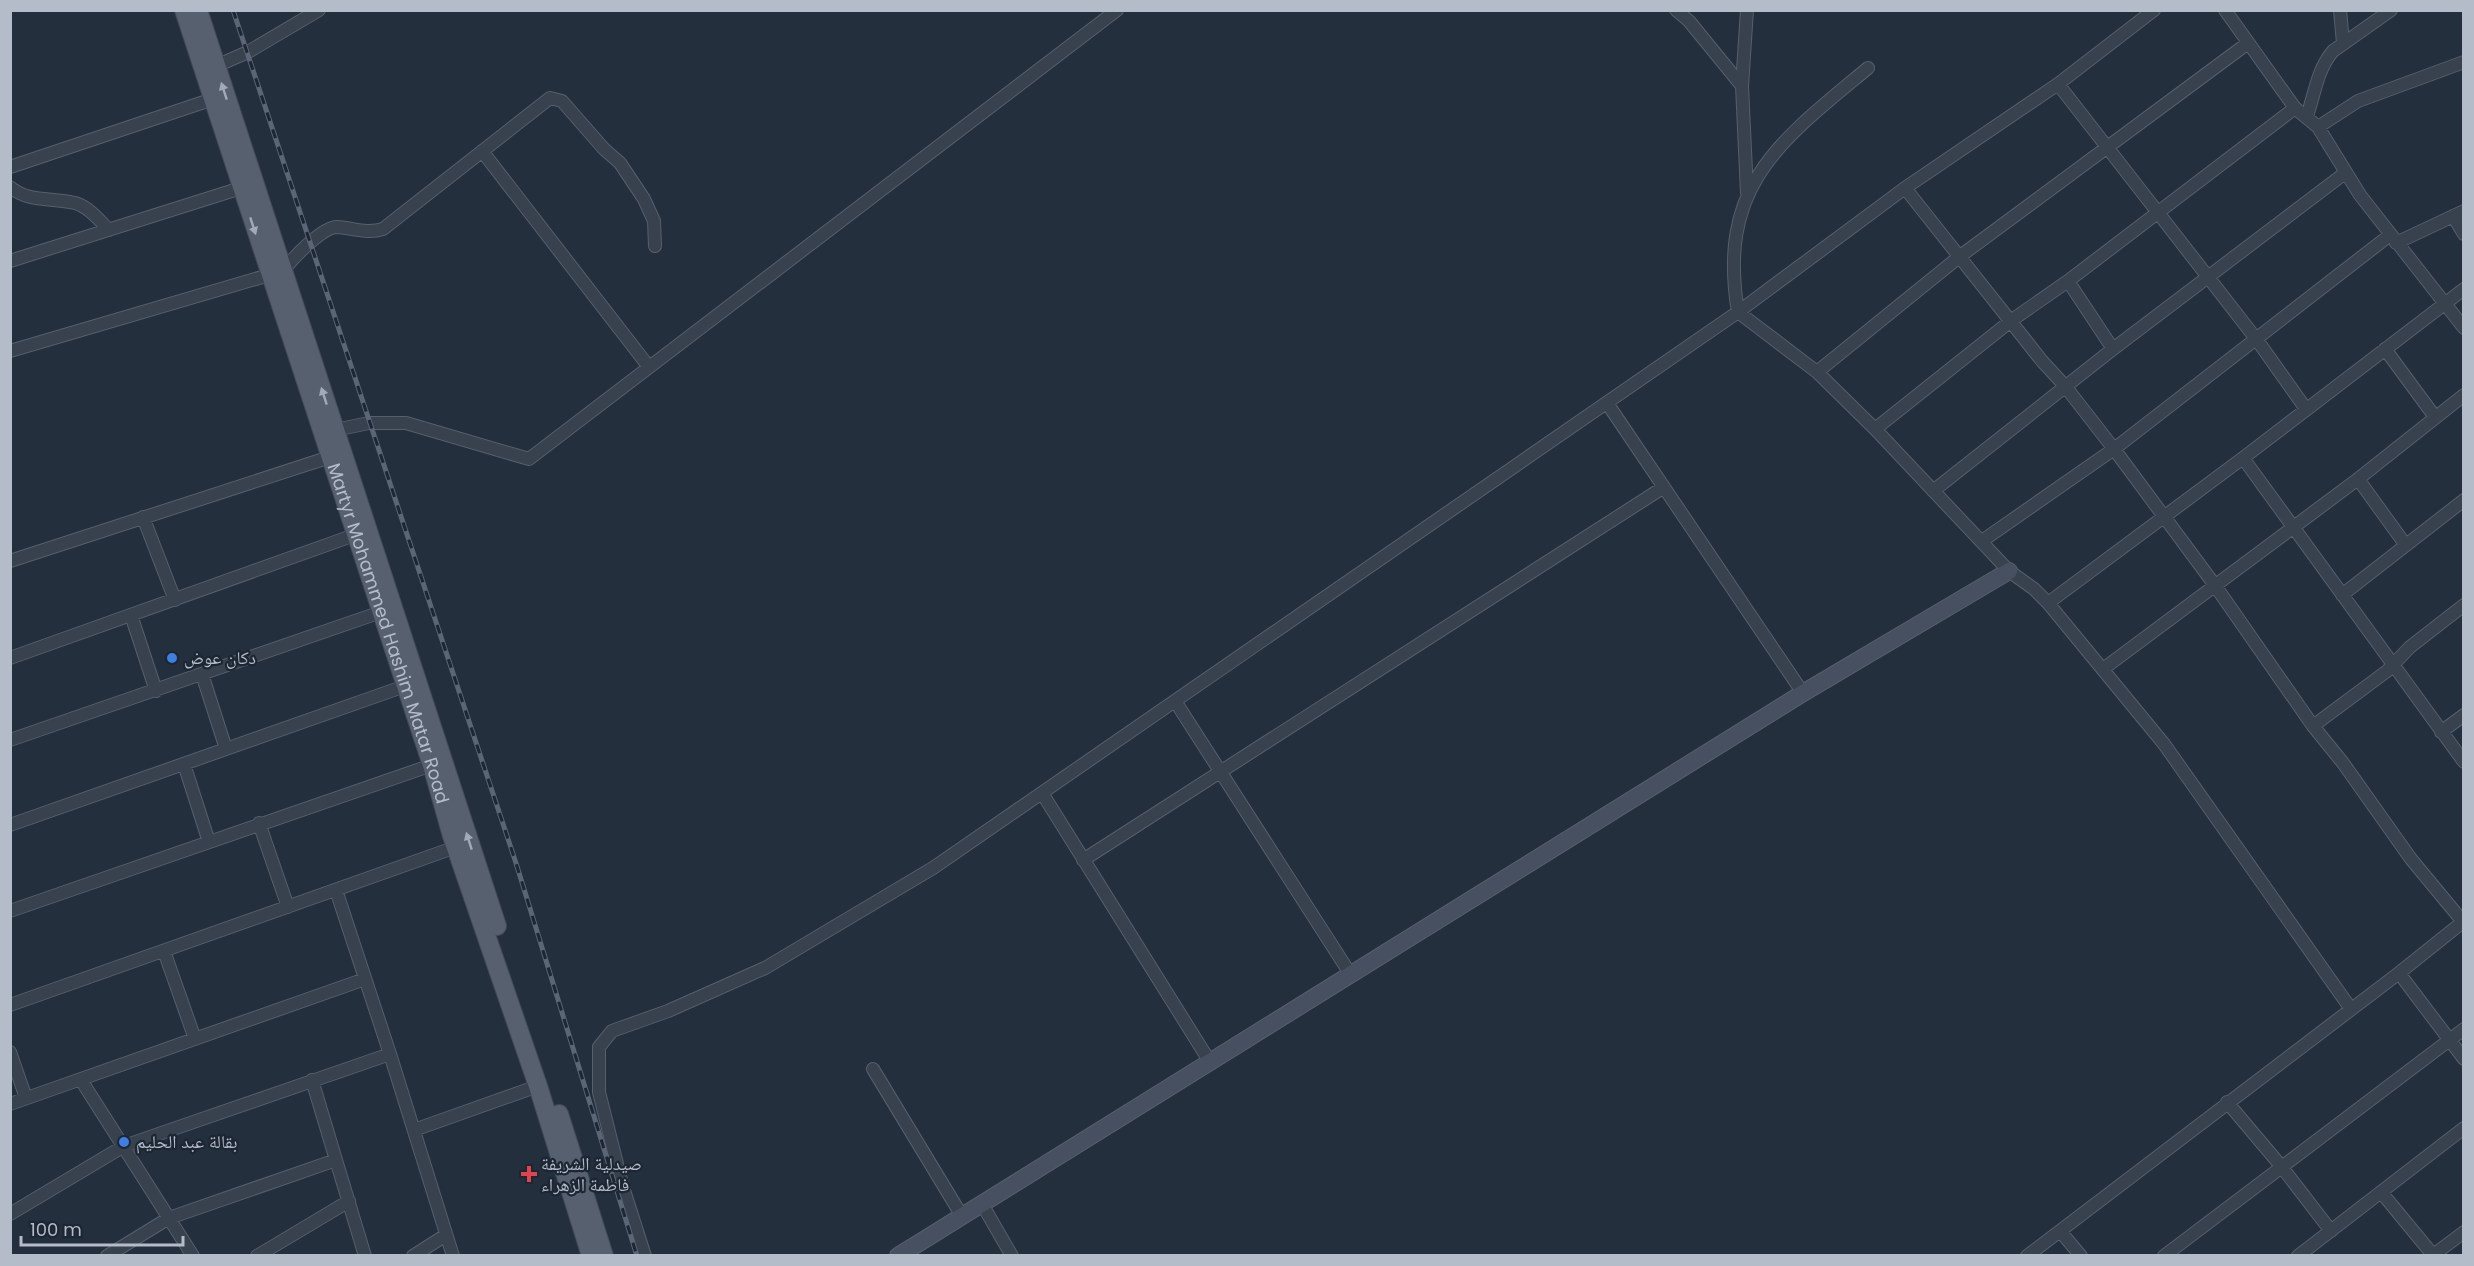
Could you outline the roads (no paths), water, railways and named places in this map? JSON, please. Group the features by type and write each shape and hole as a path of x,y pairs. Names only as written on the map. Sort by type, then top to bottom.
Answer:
{"main road":[{"name":"Martyr Mohammed Hashim Matar Road","path":"184,10 241,188 276,273 335,430 381,612 591,1256"},
{"name":"Martyr Mohammed Hashim Matar Road","path":"198,10 330,457 362,532 604,1256"}],"street":[{"path":"216,66 248,52 319,10"},
{"path":"335,430 369,423 406,423 529,459 1117,10"},
{"path":"1676,10 1689,21 1742,86"},
{"path":"1747,10 1742,86 1745,105 1747,195"},
{"path":"645,1256 622,1184 598,1092 599,1047 612,1031 668,1011 765,968 933,868 1738,312 1905,188 2058,84 2154,10"},
{"path":"2224,10 2295,108 2318,127 2345,173 2463,328"},
{"path":"2340,10 2343,44"},
{"path":"2307,116 2320,71 2332,51 2391,10"},
{"path":"1817,372 1959,257 2248,43"},
{"path":"2318,127 2358,101 2463,62"},
{"path":"1868,68 1814,113 1785,141 1767,160 1747,195 1734,244 1733,278 1738,312 1817,372 1875,429 2009,571 2034,589 2048,603 2164,744 2351,1009"},
{"path":"2058,84 2257,340 2306,409"},
{"path":"10,351 276,273 322,232 334,227 371,232 383,229 550,98 562,101 604,149 620,163 644,199 654,220 655,246"},
{"path":"10,167 213,99"},
{"path":"1875,429 2012,320 2068,281 2295,108"},
{"path":"482,151 649,367"},
{"path":"1933,491 2113,349 2345,173"},
{"path":"10,187 27,197 77,204 88,210 109,230"},
{"path":"10,261 241,188"},
{"path":"1905,188 2012,320 2042,361 2066,386 2114,449 2411,859 2463,922 2027,1256"},
{"path":"1982,541 2114,449 2393,239 2458,213 2463,234"},
{"path":"2068,281 2113,349"},
{"path":"2048,603 2243,458 2463,289"},
{"path":"2385,349 2435,417"},
{"path":"2103,669 2358,478 2463,395"},
{"path":"1607,403 1803,693"},
{"path":"10,561 330,457"},
{"path":"2243,458 2463,762"},
{"path":"2358,478 2405,544"},
{"path":"1083,860 1664,487"},
{"path":"2342,595 2463,500"},
{"path":"143,517 175,600"},
{"path":"10,657 362,532"},
{"path":"898,1256 1803,693 2009,571"},
{"path":"2313,726 2339,709 2394,664 2410,647 2462,609"},
{"path":"10,740 381,612"},
{"path":"131,615 156,691"},
{"path":"202,674 226,748"},
{"path":"10,825 405,686"},
{"path":"1175,701 1351,975"},
{"path":"2440,732 2463,715"},
{"path":"184,764 209,842"},
{"path":"10,911 432,765"},
{"path":"1042,793 1210,1062"},
{"path":"259,823 288,907"},
{"path":"10,1005 456,847"},
{"path":"336,890 453,1256"},
{"path":"164,951 195,1039"},
{"path":"2399,973 2463,1059"},
{"path":"10,1104 365,979"},
{"path":"2164,1255 2463,1029"},
{"path":"10,1052 26,1098"},
{"path":"10,1214 124,1146 390,1054"},
{"path":"873,1069 962,1216"},
{"path":"81,1080 193,1256"},
{"path":"312,1080 364,1256"},
{"path":"414,1130 537,1086"},
{"path":"2227,1102 2281,1166 2331,1231"},
{"path":"2298,1256 2463,1128"},
{"path":"107,1256 169,1218 336,1160"},
{"path":"2381,1192 2433,1255 2463,1233"},
{"path":"257,1256 349,1201"},
{"path":"982,1204 1012,1256"},
{"path":"2060,1231 2081,1256"},
{"path":"412,1256 446,1235"}],"railway":[{"path":"233,10 516,863 637,1256"}],"place":[{"name":"دكان عوض","path":"172,658"},
{"name":"بقالة عبد الحليم","path":"124,1142"},
{"name":"صيدلية الشريفة فاطمة الزهراء","path":"529,1174"}]}
